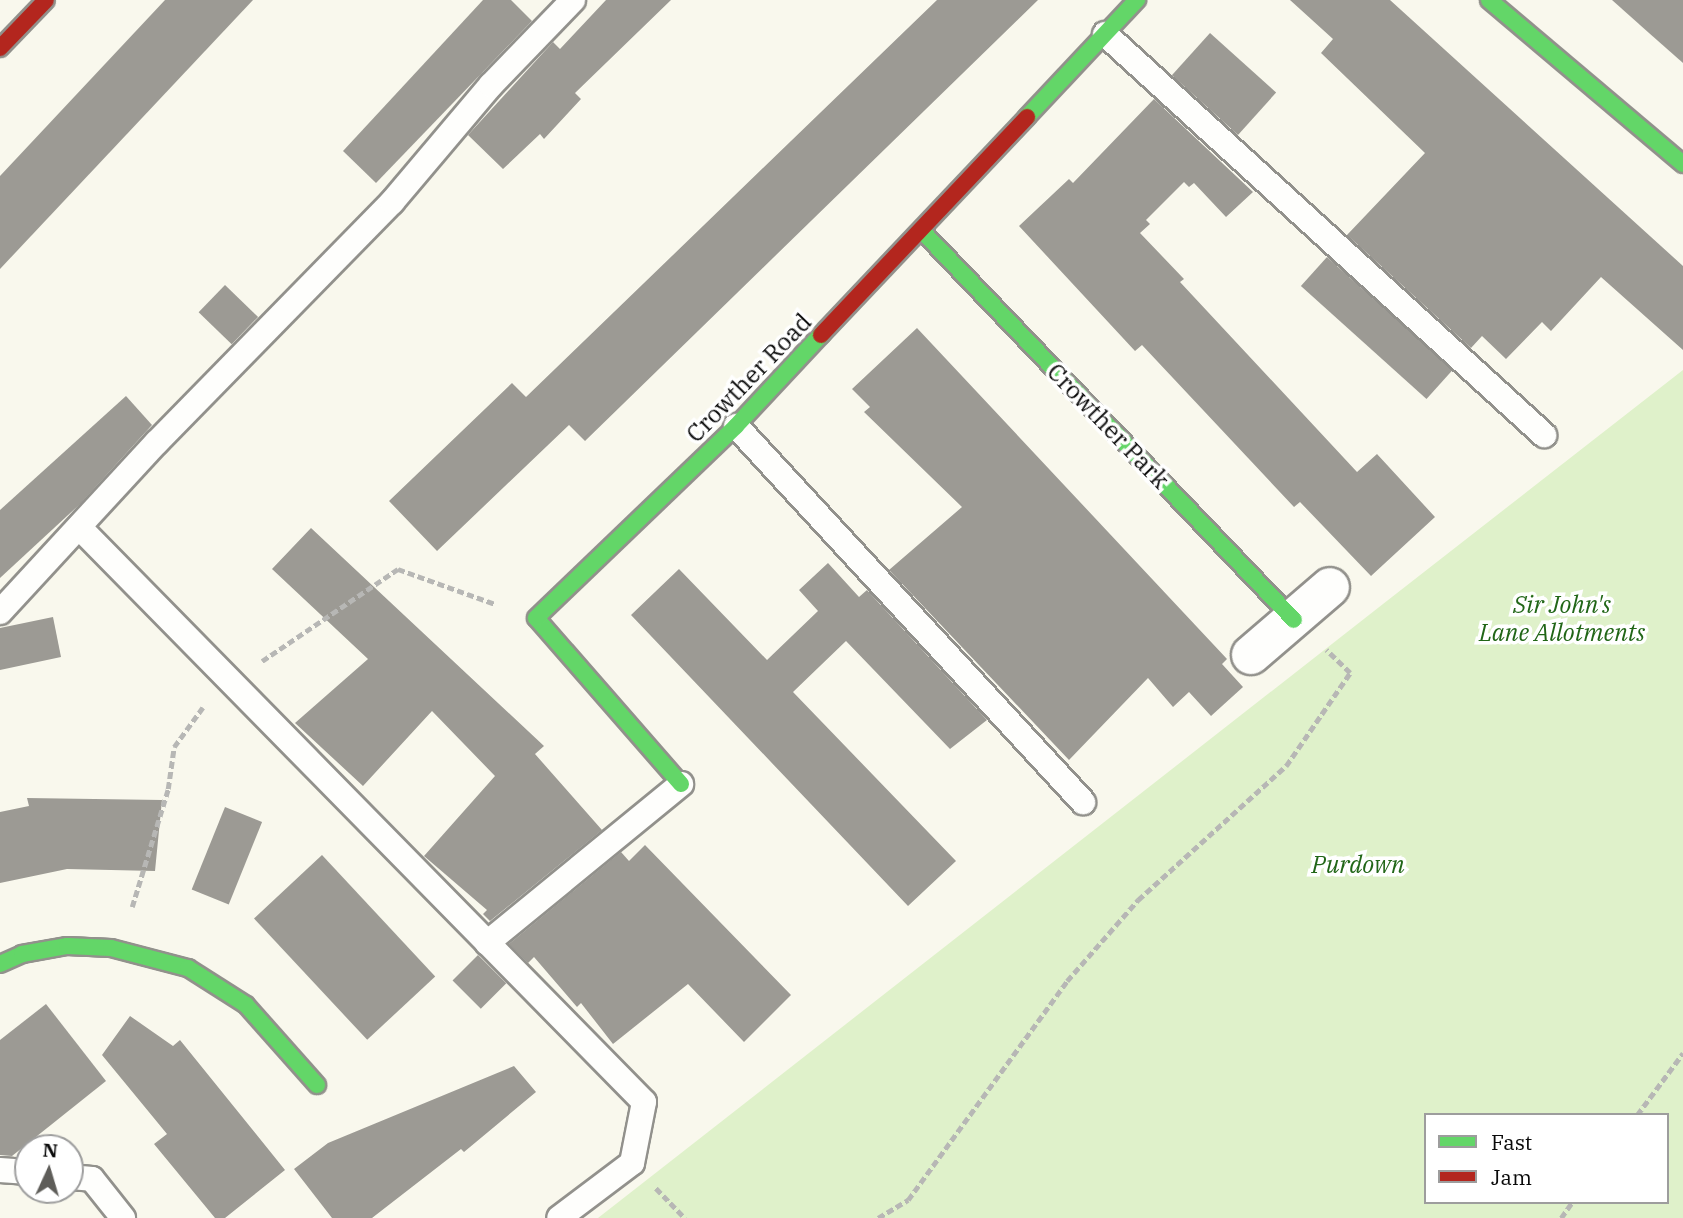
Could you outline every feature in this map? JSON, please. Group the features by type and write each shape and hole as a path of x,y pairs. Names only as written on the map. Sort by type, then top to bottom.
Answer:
{"street":[{"path":"0,48 46,0"},
{"name":"Crowther Road","path":"536,618 736,426 1137,0"},
{"path":"1489,0 1683,164"},
{"name":"Crowther Park","path":"922,231 1294,620"},
{"path":"1251,655 1330,587"},
{"path":"536,618 681,784"},
{"path":"0,964 22,954 67,946 121,950 188,968 218,983 246,1005 317,1085"}],"lane":[{"path":"0,612 392,202 491,85 573,0"},
{"path":"1105,34 1544,435"},
{"path":"736,426 1083,802"},
{"path":"79,527 644,1102 632,1163 559,1218"},
{"path":"487,943 681,784"},
{"path":"84,1178 92,1179 122,1218"}],"path":[{"path":"121,950 168,789 174,747 207,701 397,569 536,618"},
{"path":"878,1218 908,1200 1067,981 1138,900 1286,766 1350,673"},
{"path":"1638,1113 1683,1053"}],"green space":[{"name":"Purdown","path":"1683,370 1683,1218 598,1218"}],"building":[{"path":"165,0 253,0 0,269 0,176"},
{"path":"483,0 511,0 532,21 376,183 343,151"},
{"path":"606,0 671,0 575,93 581,99 544,139 540,134 503,169 468,135 553,42 560,49"},
{"path":"937,0 1038,0 585,441 569,425 437,551 389,501 512,383 526,397"},
{"path":"1290,0 1390,0 1683,266 1683,350 1601,277 1551,331 1542,322 1506,359 1482,336 1471,348 1347,235 1425,153 1321,53 1333,39"},
{"path":"1612,0 1683,0 1683,63 1649,33"},
{"path":"1210,33 1276,93 1238,135 1172,75"},
{"path":"1154,99 1253,192 1226,217 1194,183 1189,187 1184,182 1146,220 1150,224 1140,233 1184,279 1180,282 1357,472 1377,454 1435,517 1371,576 1300,502 1294,507 1142,345 1135,351 1019,226 1069,179 1073,183"},
{"path":"1327,257 1453,370 1426,399 1301,286"},
{"path":"225,285 258,317 232,344 199,312"},
{"path":"917,328 1227,659 1222,664 1243,687 1211,716 1189,692 1173,707 1148,678 1069,760 889,570 962,507 864,412 870,407 852,389"},
{"path":"126,396 152,425 80,504 0,578 0,510"},
{"path":"311,528 544,746 535,754 602,830 490,921 483,914 487,910 424,856 495,776 432,711 363,786 295,723 368,659 272,569"},
{"path":"828,563 859,597 867,590 987,720 950,749 846,641 793,692 956,861 908,906 631,615 679,569 767,660 818,611 799,590"},
{"path":"53,617 61,657 0,670 0,628"},
{"path":"27,798 162,800 155,871 67,869 0,883 0,812 29,806"},
{"path":"225,807 262,822 229,905 192,890"},
{"path":"645,845 791,995 744,1042 688,984 613,1044 581,1003 577,1007 534,957 528,963 509,944 621,852 629,861"},
{"path":"322,855 435,976 367,1040 254,918"},
{"path":"478,955 506,983 481,1009 453,980"},
{"path":"46,1004 106,1081 40,1134 14,1134 12,1156 0,1155 0,1040"},
{"path":"130,1016 173,1046 180,1040 285,1170 225,1218 215,1218 154,1144 167,1134 102,1055"},
{"path":"514,1066 536,1092 464,1152 461,1149 372,1218 332,1218 294,1169 328,1143"}],"traffic: fast":[{"path":"1027,117 1137,0"},
{"path":"1489,0 1683,164"},
{"path":"922,231 1294,620"},
{"path":"681,784 536,618 736,426 821,335"},
{"path":"0,964 22,954 67,946 111,948 188,968 246,1005 317,1085"}],"traffic: jam":[{"path":"0,48 46,0"},
{"path":"821,335 1027,117"}],"park label":[{"name":"Sir John's Lane Allotments","path":"1562,619"}]}
